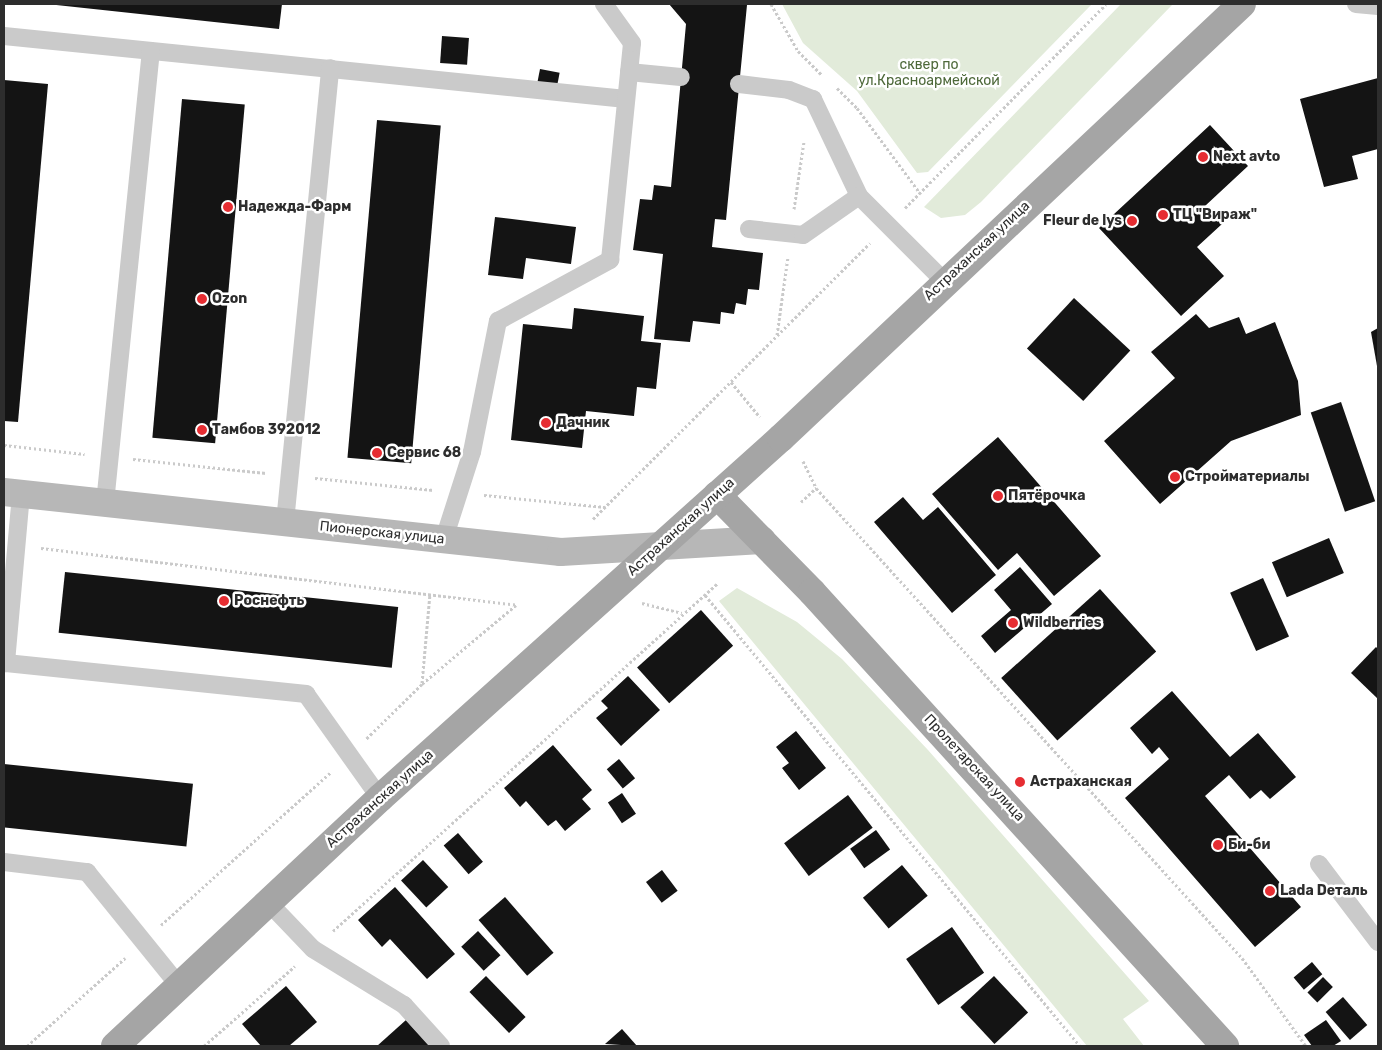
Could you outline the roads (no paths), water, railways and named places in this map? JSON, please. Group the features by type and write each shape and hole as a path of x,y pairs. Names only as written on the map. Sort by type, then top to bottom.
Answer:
{"main road":[{"name":"Астраханская улица","path":"122,1044 268,902 380,798 717,495 1242,4"},
{"name":"Пионерская улица","path":"13,493 561,552 657,549 762,540"},
{"name":"Пролетарская улица","path":"717,495 762,540 1225,1046"}],"lane":[{"path":"444,539 472,452 498,322 610,260 632,43 604,4"},
{"path":"1356,4 1378,6"},
{"path":"4,36 626,99"},
{"path":"105,503 151,51"},
{"path":"285,522 330,68"},
{"path":"629,72 681,78"},
{"path":"739,84 789,90 813,99 860,196 944,281"},
{"path":"749,229 803,235 860,196"},
{"path":"13,493 5,663 306,694 380,798"},
{"path":"4,862 87,872 180,986"},
{"path":"1319,864 1378,942"},
{"path":"268,902 314,949 404,1005 441,1046"}],"place":[{"name":"Next avto","path":"1203,157"},
{"name":"Надежда-Фарм","path":"228,207"},
{"name":"ТЦ \"Вираж\"","path":"1163,215"},
{"name":"Fleur de lys","path":"1132,221"},
{"name":"Ozon","path":"202,299"},
{"name":"Дачник","path":"546,423"},
{"name":"Тамбов 392012","path":"202,430"},
{"name":"Сервис 68","path":"377,453"},
{"name":"Стройматериалы","path":"1175,477"},
{"name":"Пятёрочка","path":"998,496"},
{"name":"Роснефть","path":"224,601"},
{"name":"Wildberries","path":"1013,623"},
{"name":"Астраханская","path":"1020,782"},
{"name":"Би-би","path":"1218,845"},
{"name":"Lada Dеталь","path":"1270,891"}],"park label":[{"name":"сквер по ул.Красноармейской","path":"929,74"}]}
